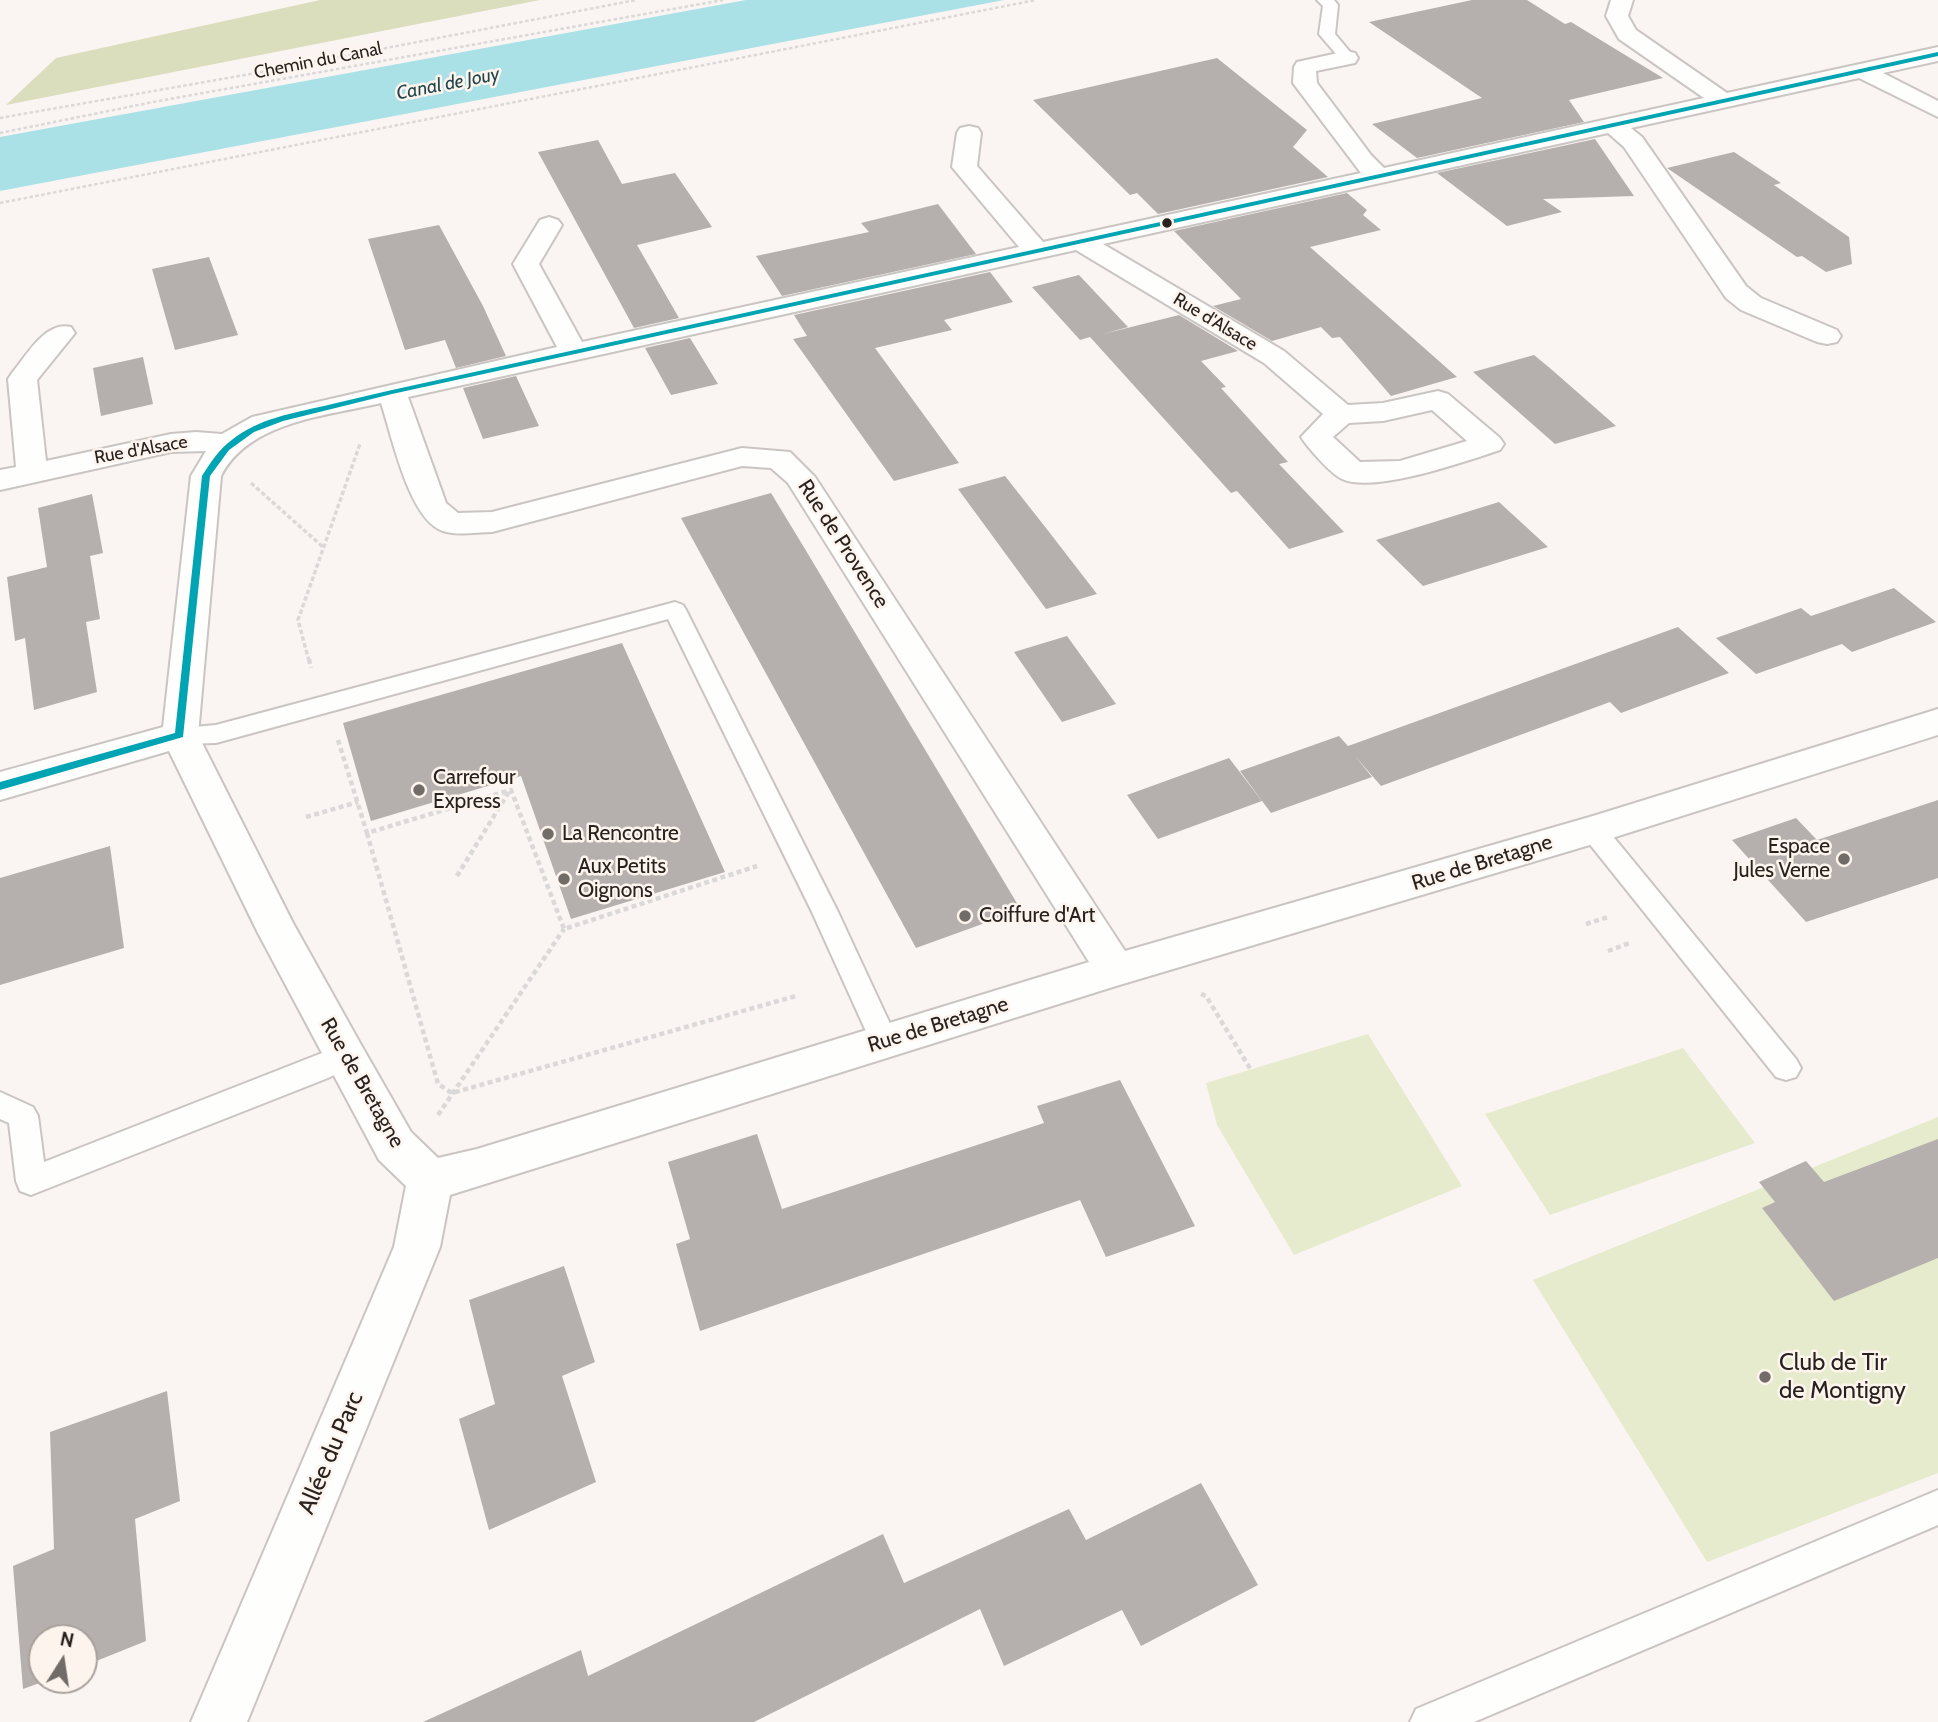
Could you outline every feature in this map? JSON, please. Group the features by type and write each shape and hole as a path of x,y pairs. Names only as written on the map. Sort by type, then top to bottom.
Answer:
{"street":[{"path":"1622,0 1617,16 1627,34 1723,101"},
{"path":"0,786 180,735 206,476 214,459 226,444 244,432 285,416 394,401 574,353 1938,54"},
{"path":"1348,58 1305,67 1305,83 1362,160 1379,176"},
{"path":"1861,71 1938,110"},
{"path":"1612,125 1633,142 1736,292 1751,304 1827,336"},
{"path":"969,133 964,167 1037,251"},
{"path":"549,225 526,264 574,353"},
{"name":"Rue d'Alsace","path":"1080,242 1274,356 1340,414"},
{"path":"32,472 22,379 61,333"},
{"path":"1437,400 1489,444 1402,470 1352,472 1316,437 1340,414 1383,412 1437,400"},
{"name":"Rue de Provence","path":"394,401 432,507 451,523 492,522 741,457 779,459 800,477 1115,970"},
{"name":"Rue d'Alsace","path":"0,480 171,443 196,441 226,444"},
{"name":"Rue de Bretagne","path":"180,735 278,933 395,1146 430,1180 477,1168 1115,970 1593,830 1938,722"},
{"name":"Allée du Parc","path":"219,1722 417,1247 430,1180"}],"lane":[{"path":"1324,0 1331,5 1327,34 1348,58"},
{"path":"180,735 229,730 675,610 796,853 884,1041"},
{"path":"1593,830 1786,1068"},
{"path":"0,1105 23,1116 32,1181 345,1056"},
{"path":"1429,1722 1938,1507"}],"path":[{"name":"Chemin du Canal","path":"0,118 257,73 636,0"},
{"path":"0,133 153,102 723,0"},
{"path":"0,203 1036,0"},
{"path":"315,681 298,620 360,443 361,420 394,401"},
{"path":"206,476 240,472 323,548"},
{"path":"337,736 438,1084 452,1093 796,996"},
{"path":"511,790 564,929"},
{"path":"367,833 511,790"},
{"path":"457,876 511,790"},
{"path":"306,817 358,802"},
{"path":"395,1146 433,1123 564,929 796,853"},
{"path":"1155,959 1172,982 1206,996 1251,1070"}],"green space":[{"path":"320,0 540,0 6,105 56,58"},
{"path":"1368,1034 1462,1186 1294,1255 1217,1125 1206,1083"},
{"path":"1683,1048 1755,1143 1550,1215 1485,1114"},
{"name":"Club de Tir de Montigny","path":"1938,1117 1938,1473 1707,1562 1533,1280"}],"water":[{"name":"Canal de Jouy","path":"746,0 1004,0 0,191 0,137"}],"building":[{"path":"1472,0 1527,0 1565,24 1571,22 1663,78 1569,100 1584,122 1417,158 1372,124 1482,98 1369,22"},
{"path":"1217,58 1307,130 1293,147 1328,177 1158,214 1137,193 1130,195 1033,100"},
{"path":"1595,139 1634,196 1543,199 1562,212 1507,226 1437,173"},
{"path":"598,140 622,184 675,173 712,227 637,245 679,318 634,328 538,152"},
{"path":"1734,152 1781,183 1774,185 1849,237 1852,264 1826,272 1802,256 1797,257 1667,168"},
{"path":"1347,193 1367,210 1363,215 1381,230 1310,247 1457,377 1391,396 1340,337 1332,338 1321,327 1272,341 1213,306 1241,299 1174,231"},
{"path":"938,204 976,254 782,296 756,256 869,232 861,223"},
{"path":"439,225 483,306 506,356 456,368 445,340 405,350 368,239"},
{"path":"209,257 238,335 175,350 152,269"},
{"path":"990,272 1013,302 944,320 952,330 875,348 959,463 894,481 793,339 807,336 794,315"},
{"path":"1079,275 1128,327 1103,334 1179,315 1238,351 1201,361 1226,387 1221,388 1288,462 1279,464 1344,532 1289,549 1237,491 1231,493 1090,337 1080,340 1032,287"},
{"path":"690,338 718,384 671,395 645,348"},
{"path":"1534,355 1616,426 1555,444 1473,372"},
{"path":"143,357 153,404 101,416 93,368"},
{"path":"516,376 539,426 483,439 463,388"},
{"path":"1005,476 1097,594 1046,609 958,489"},
{"path":"771,493 1021,910 916,948 681,518"},
{"path":"92,494 103,553 90,556 100,619 86,622 97,692 34,710 25,638 15,641 7,577 47,567 38,508"},
{"path":"1499,502 1548,547 1423,586 1376,540"},
{"path":"1894,588 1936,622 1852,652 1842,644 1756,674 1716,638 1801,608 1811,616"},
{"path":"1678,627 1729,673 1621,713 1610,702 1381,786 1355,756 1372,777 1271,813 1240,771 1339,736 1348,746"},
{"path":"1067,636 1116,704 1062,722 1014,652"},
{"path":"622,643 725,872 571,919 521,776 371,821 343,723"},
{"path":"1229,758 1262,801 1158,839 1127,795"},
{"name":"Espace Jules Verne","path":"1938,800 1938,878 1806,922 1732,840 1796,818 1817,840"},
{"path":"110,846 124,948 0,985 0,878"},
{"path":"1120,1080 1195,1226 1106,1257 1080,1200 700,1331 676,1244 690,1239 668,1162 757,1134 782,1209 1044,1123 1037,1106"},
{"path":"1938,1139 1938,1258 1834,1301 1762,1208 1775,1202 1759,1182 1806,1161 1824,1182"},
{"path":"564,1266 595,1362 562,1376 596,1482 489,1530 459,1419 495,1404 469,1300"},
{"path":"167,1391 180,1501 135,1519 146,1641 98,1660 98,1624 28,1624 28,1687 23,1689 13,1566 54,1549 50,1432"},
{"path":"1201,1483 1258,1585 1141,1646 1122,1610 1004,1666 980,1609 754,1722 423,1722 581,1650 588,1676 883,1534 904,1583 1069,1509 1086,1540"}],"transit line":[{"path":"0,786 180,735 206,476 226,448 265,425 392,392 1938,54"}],"place":[{"name":"Carrefour Express","path":"419,790"},
{"name":"La Rencontre","path":"548,834"},
{"name":"Espace Jules Verne","path":"1844,859"},
{"name":"Aux Petits Oignons","path":"564,879"},
{"name":"Coiffure d'Art","path":"965,916"},
{"name":"Club de Tir de Montigny","path":"1765,1377"}]}
